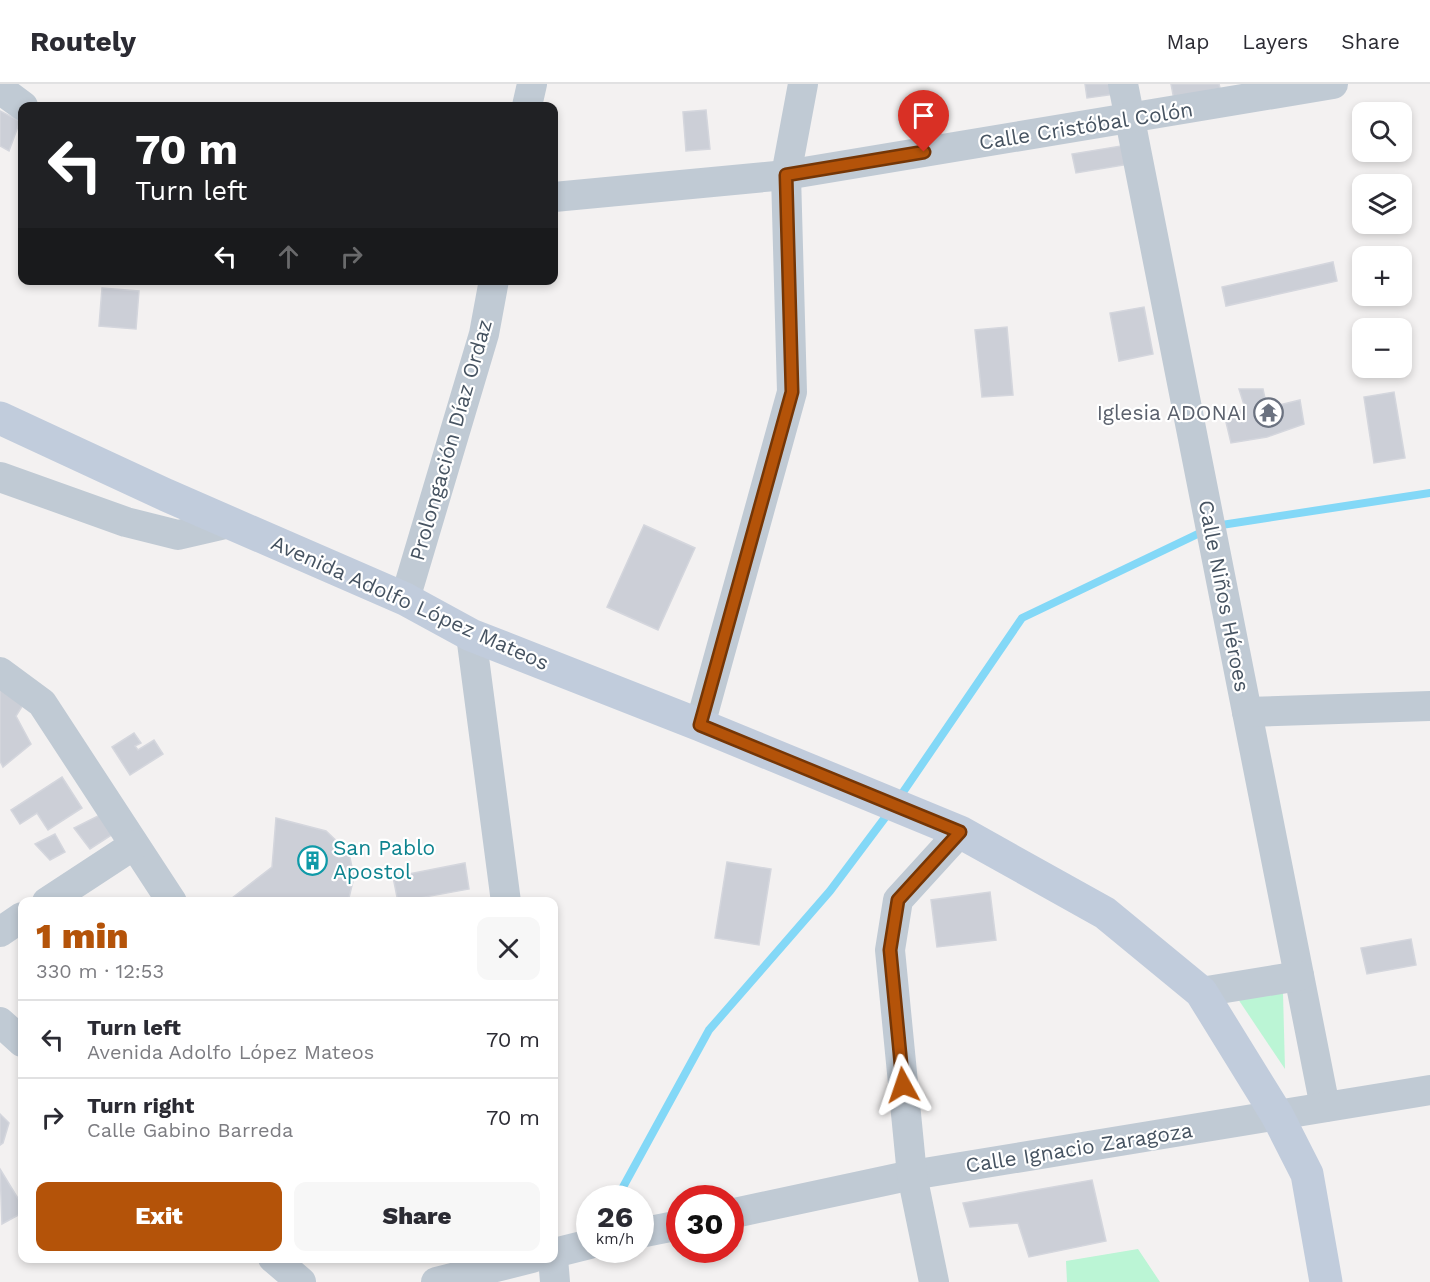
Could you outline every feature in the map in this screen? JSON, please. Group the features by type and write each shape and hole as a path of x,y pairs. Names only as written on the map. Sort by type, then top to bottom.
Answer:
{"main road":[{"name":"Avenida Adolfo López Mateos","path":"0,418 230,523 405,598 471,635 700,725 960,832 1105,913 1201,992 1277,1115 1307,1174 1326,1282"}],"street":[{"path":"528,102 532,84"},
{"path":"700,725 792,392 786,175 804,84"},
{"name":"Calle Niños Héroes","path":"1123,84 1325,1107"},
{"name":"Calle Cristóbal Colón","path":"558,197 786,175 1333,84"},
{"path":"0,89 18,102"},
{"name":"Prolongación Díaz Ordaz","path":"405,598 484,334 493,285"},
{"path":"0,477 126,522 178,535 230,523"},
{"path":"471,635 505,897"},
{"path":"0,672 42,703 169,897"},
{"path":"1247,712 1430,706"},
{"path":"934,1282 912,1175 890,950 898,900 960,832"},
{"path":"54,897 134,845"},
{"path":"0,932 18,920"},
{"path":"1201,992 1299,976"},
{"path":"0,1022 18,1038"},
{"name":"Calle Ignacio Zaragoza","path":"744,1211 912,1175 1430,1090"},
{"path":"558,1252 576,1248"},
{"path":"279,1263 301,1282"},
{"path":"436,1282 512,1263"},
{"path":"553,1263 555,1282"}],"green space":[{"path":"1283,993 1285,1069 1236,996"},
{"path":"1138,1249 1160,1282 1067,1282 1066,1261"}],"building":[{"path":"1085,84 1121,84 1122,93 1087,98"},
{"path":"1171,84 1219,84 1221,92 1174,100"},
{"path":"706,110 710,149 686,151 683,112"},
{"path":"0,111 18,120 18,126 9,151 0,146"},
{"path":"1133,144 1136,163 1076,173 1072,154"},
{"path":"1333,262 1337,281 1226,306 1222,287"},
{"path":"102,288 139,291 136,329 99,326"},
{"path":"1144,307 1153,354 1119,361 1110,313"},
{"path":"1007,327 1013,395 982,397 975,330"},
{"name":"Iglesia ADONAI","path":"1239,389 1263,389 1267,408 1300,400 1304,424 1267,437 1231,443 1225,418 1245,408"},
{"path":"1394,392 1405,458 1374,463 1364,397"},
{"path":"644,525 695,548 658,630 607,607"},
{"path":"0,684 26,700 16,716 31,744 3,767 0,761"},
{"path":"134,733 141,743 135,746 138,750 154,740 163,754 130,775 112,747"},
{"path":"62,777 82,808 48,830 37,813 20,824 11,810"},
{"path":"102,814 113,834 90,849 74,828"},
{"name":"San Pablo Apostol","path":"276,818 326,831 349,853 354,877 349,897 233,897 272,867"},
{"path":"55,834 65,852 50,860 35,844"},
{"path":"727,862 771,869 759,945 715,938"},
{"path":"465,863 469,889 425,897 397,897 393,877"},
{"path":"990,892 996,940 937,947 931,900"},
{"path":"1411,939 1416,965 1367,974 1361,948"},
{"path":"0,1114 9,1123 3,1143 0,1145"},
{"path":"0,1169 18,1198 18,1215 2,1224"},
{"path":"1092,1180 1106,1241 1029,1257 1018,1223 970,1227 963,1203"}],"waterway":[{"path":"1215,526 1430,493"},
{"path":"899,798 1022,618 1204,531"},
{"path":"624,1185 709,1030 830,891 890,811"}],"place":[{"name":"Iglesia ADONAI","path":"1268,413"},
{"name":"San Pablo Apostol","path":"312,860"}],"route":[{"path":"903,1085 890,950 898,900 960,832 700,725 792,392 786,175 924,152"}]}
